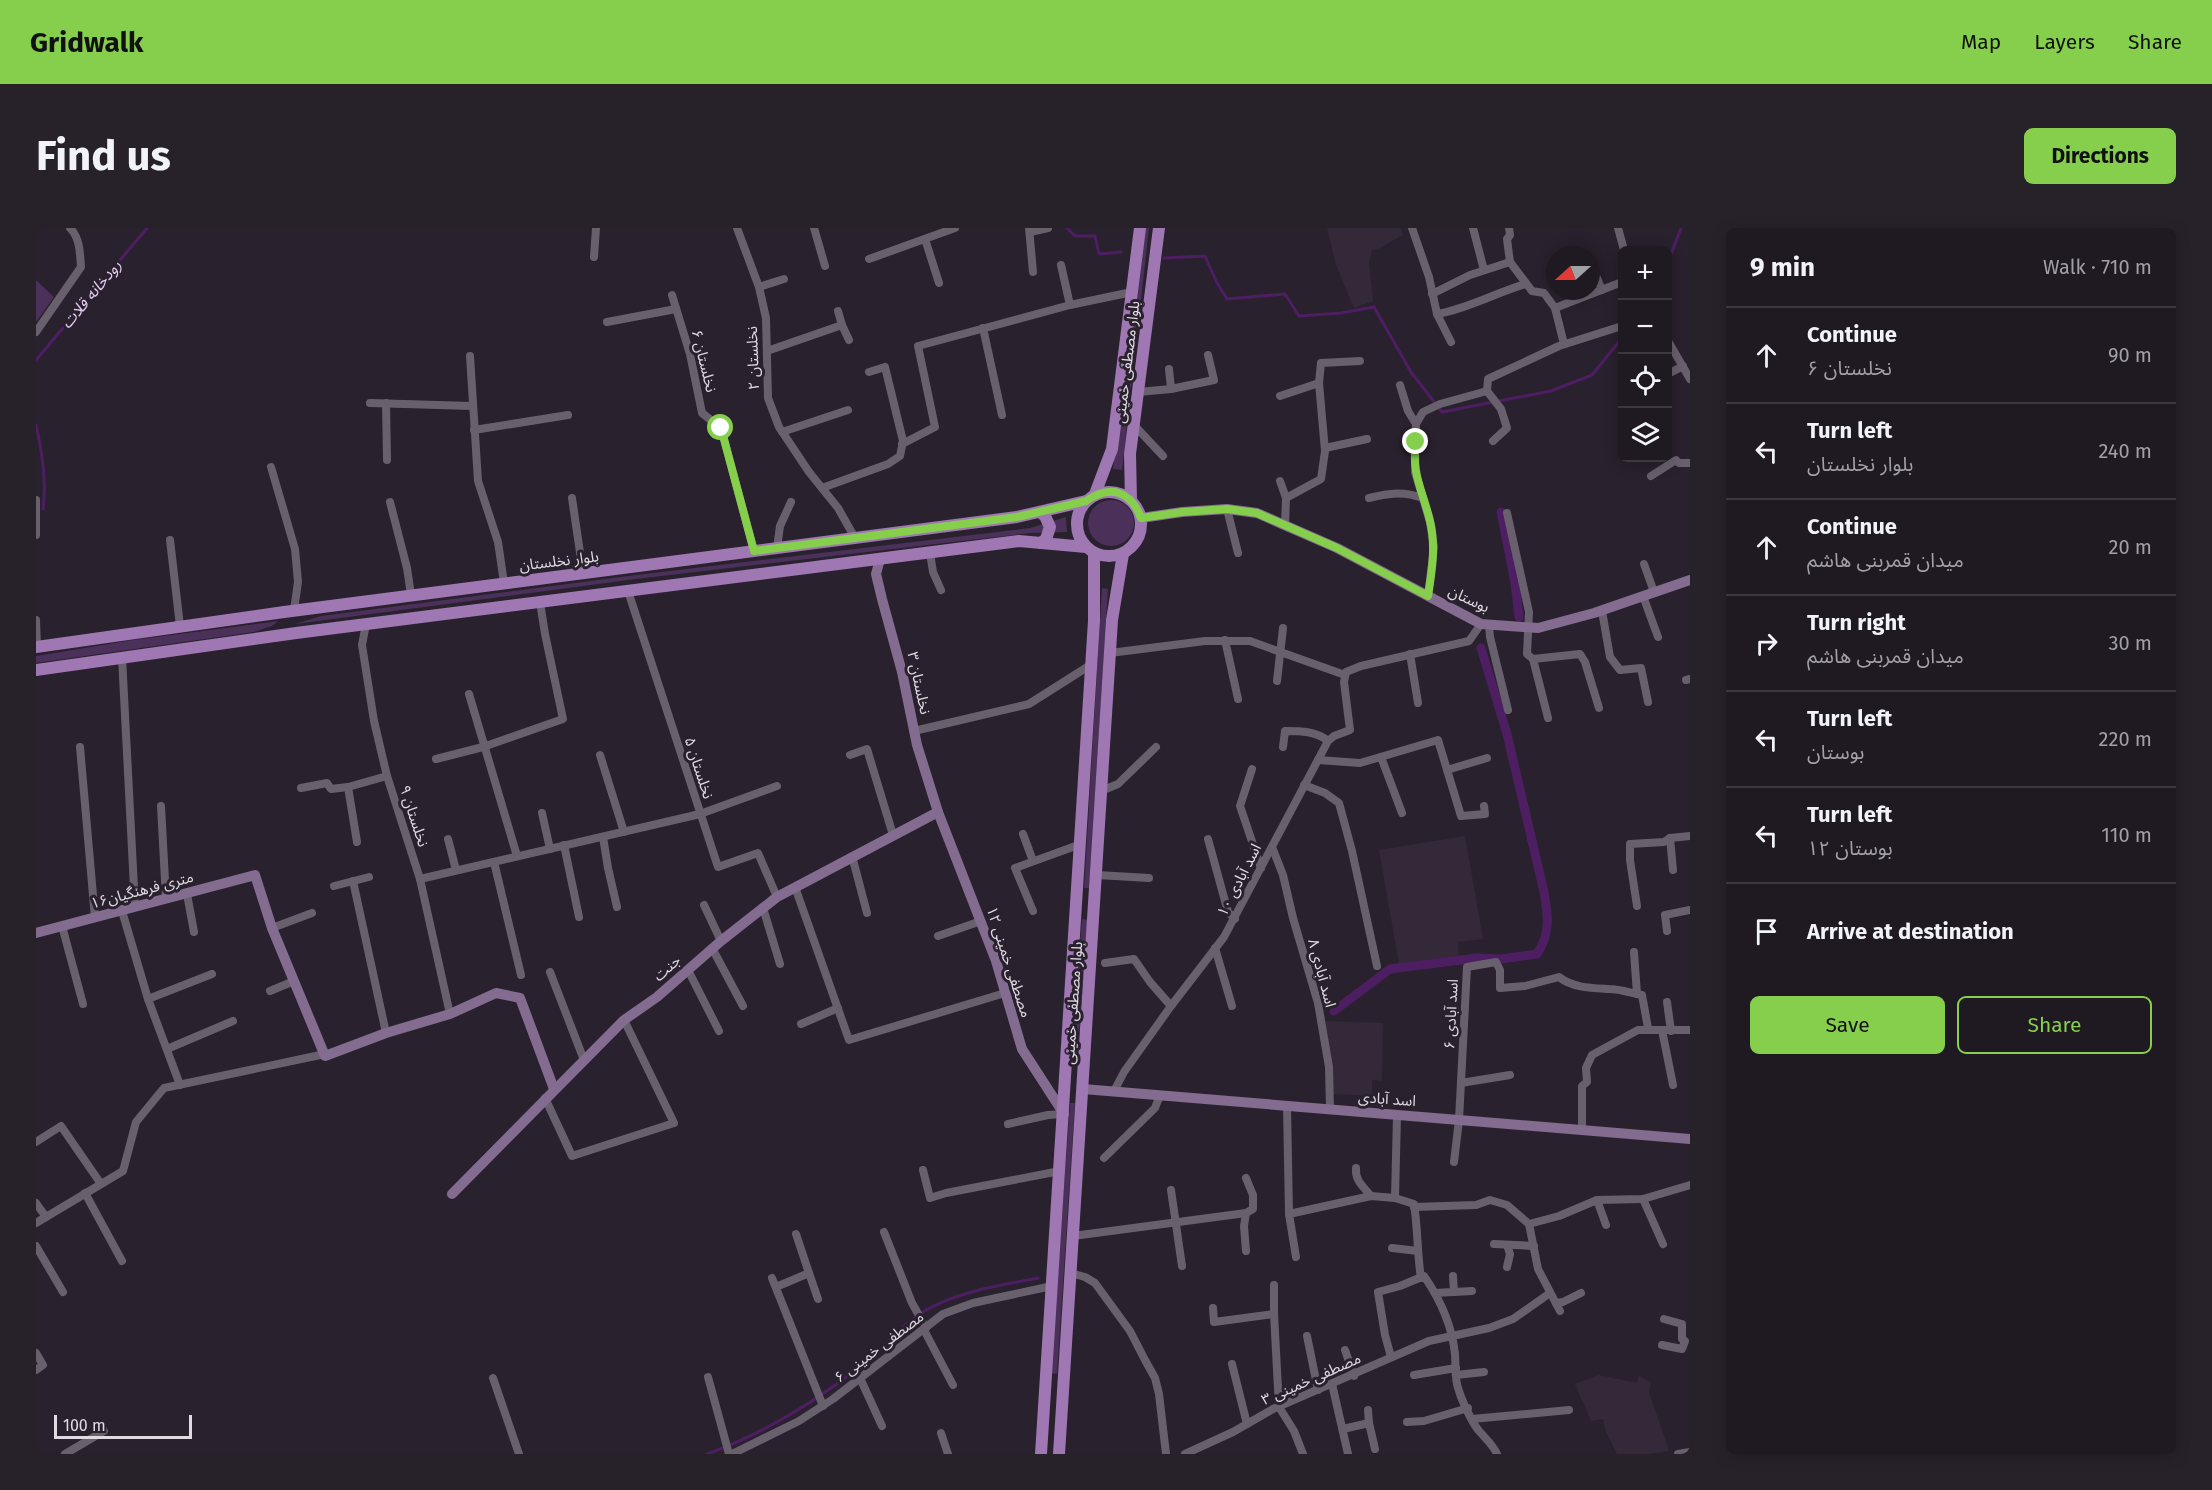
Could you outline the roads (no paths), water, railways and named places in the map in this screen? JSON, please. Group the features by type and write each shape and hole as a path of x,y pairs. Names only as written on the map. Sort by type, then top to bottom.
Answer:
{"main road":[{"name":"بلوار مصطفی خمینی","path":"1090,497 1112,449 1140,228"},
{"name":"بلوار مصطفی خمینی","path":"1131,500 1130,454 1159,228"},
{"path":"36,670 288,634 1019,541 1090,550 1113,556 1123,554 1138,539 1141,518 1131,500 1114,492 1090,497 1080,509 1077,519 1080,539 1090,550"},
{"name":"بلوار نخلستان","path":"37,647 289,611 1017,517 1090,497"},
{"path":"1040,512 1045,516 1050,527 1049,534 1041,543"},
{"name":"بلوار مصطفی خمینی","path":"1041,1454 1092,664 1090,550"},
{"name":"بلوار مصطفی خمینی","path":"1059,1454 1112,620 1123,554"},
{"path":"288,634 289,611"},
{"path":"1077,900 1094,901"},
{"path":"1066,1087 1083,1089"},
{"path":"1046,1389 1063,1391"}],"street":[{"path":"36,332 81,267 79,246 75,233 70,228"},
{"path":"594,257 596,228"},
{"name":"نخلستان ۲","path":"737,228 759,287 766,318 768,398 782,432 838,508 855,538"},
{"path":"814,228 825,266"},
{"path":"869,259 955,228"},
{"path":"1033,272 1029,230 1048,228"},
{"path":"1412,228 1429,277 1437,314 1450,342"},
{"path":"1473,228 1484,270"},
{"path":"1509,228 1510,235 1507,238 1510,262 1525,284 1532,291 1544,292 1555,309 1563,344"},
{"path":"1618,228 1623,246"},
{"path":"925,239 939,283"},
{"path":"1432,294 1484,270 1510,262"},
{"path":"1061,265 1070,305"},
{"path":"759,287 784,279"},
{"path":"1437,314 1452,312 1500,291 1525,284"},
{"path":"1555,309 1618,284"},
{"path":"1600,286 1602,290"},
{"path":"902,444 935,427 918,346 1070,305 1132,292"},
{"name":"نخلستان ۶","path":"672,295 690,354 702,413 721,428 754,551"},
{"path":"607,322 676,309"},
{"path":"838,311 849,340"},
{"path":"767,351 842,325"},
{"path":"983,328 1002,415"},
{"path":"1493,441 1508,428 1501,409 1487,391 1488,380 1563,344 1618,328"},
{"path":"1672,348 1690,379"},
{"path":"1138,392 1171,389 1214,380 1209,355"},
{"path":"470,356 478,481 498,542 504,583"},
{"path":"1286,498 1321,479 1324,447 1319,383 1321,363 1360,361"},
{"path":"1672,372 1683,366"},
{"path":"822,488 888,464 900,456 902,444 885,367 869,372"},
{"path":"1169,369 1171,389"},
{"path":"1280,396 1319,383"},
{"path":"1400,385 1408,411 1416,424"},
{"path":"1428,596 1434,547 1424,498 1415,472 1416,424 1423,412 1440,404 1487,391"},
{"path":"370,403 472,406"},
{"path":"386,404 387,460"},
{"path":"782,432 848,410"},
{"path":"474,430 568,416"},
{"path":"1134,425 1163,456"},
{"path":"1324,447 1367,439"},
{"path":"1651,476 1676,460 1679,463 1690,463"},
{"path":"271,467 295,549 298,582 289,611"},
{"path":"1280,481 1286,498 1285,525"},
{"path":"1369,498 1409,493 1424,498"},
{"path":"572,498 583,573"},
{"path":"36,500 36,535"},
{"path":"390,502 407,568 411,595"},
{"path":"777,548 780,526 791,502"},
{"path":"1227,509 1238,553"},
{"name":"بوستان","path":"1141,518 1227,509 1257,513 1337,548 1485,624 1538,628 1602,611 1690,580"},
{"path":"1507,513 1526,596 1529,628 1527,654 1533,659 1548,718"},
{"path":"170,540 180,626"},
{"path":"930,553 933,572 941,590"},
{"name":"نخلستان ۳","path":"880,559 876,574 902,672 914,731 938,812"},
{"path":"1644,564 1654,592"},
{"name":"نخلستان ۵","path":"628,591 718,867 758,853 777,897"},
{"path":"1643,596 1658,637"},
{"path":"436,759 483,747 563,719 540,602"},
{"path":"1602,611 1610,657 1620,670 1641,668 1648,702"},
{"path":"36,620 37,647"},
{"name":"نخلستان ۹","path":"366,624 362,645 374,721 387,776 420,879 450,1014"},
{"path":"1110,653 1204,640 1250,641 1345,674 1361,666 1469,641 1485,624 1508,710"},
{"path":"1277,681 1282,628"},
{"path":"1225,640 1238,699"},
{"path":"1410,654 1418,703"},
{"path":"1533,659 1580,654 1586,662 1599,708"},
{"path":"122,657 135,908"},
{"path":"914,731 1029,704 1092,664"},
{"name":"اسد آبادی ۱۰","path":"1114,1091 1124,1072 1234,919 1328,741 1350,730 1345,674"},
{"path":"469,694 517,856"},
{"path":"1283,747 1285,731 1321,735 1328,741"},
{"path":"1318,760 1360,763 1438,740 1461,816 1485,814 1484,806"},
{"path":"80,747 95,918"},
{"path":"1101,791 1118,784 1156,747"},
{"path":"850,755 867,749 893,835"},
{"path":"600,755 624,832"},
{"path":"1381,757 1402,813"},
{"path":"1446,770 1488,758"},
{"path":"1252,769 1240,806 1261,868"},
{"path":"301,788 327,783 331,789 348,787 387,776"},
{"path":"1304,785 1325,793 1339,802 1377,966"},
{"path":"420,879 700,814 777,786"},
{"path":"348,787 357,842"},
{"path":"161,806 166,899"},
{"name":"جنت","path":"452,1194 624,1020 657,997 712,948 777,897 938,812"},
{"name":"مصطفی خمینی ۱۲","path":"938,812 981,921 1022,1049 1064,1114"},
{"path":"542,813 550,849"},
{"path":"1023,834 1033,861"},
{"path":"603,837 617,906"},
{"path":"1637,906 1630,844 1664,842 1670,838 1690,837"},
{"path":"1670,838 1673,870"},
{"path":"448,839 456,870"},
{"path":"1208,839 1228,912 1234,919"},
{"path":"1033,911 1015,868 1080,844"},
{"path":"564,845 579,917"},
{"name":"اسد آبادی ۸","path":"1272,847 1283,875 1318,1004 1329,1067 1330,1109"},
{"path":"852,856 867,913"},
{"path":"494,862 520,975"},
{"name":"۱۶متری فرهنگیان","path":"36,933 255,875 272,928"},
{"path":"1097,875 1149,878"},
{"path":"334,886 369,877"},
{"path":"352,881 386,1032"},
{"path":"795,887 849,1040 1005,993"},
{"path":"187,894 194,932"},
{"path":"704,904 721,941"},
{"path":"763,908 780,964"},
{"path":"1667,931 1665,915 1690,909"},
{"path":"122,911 148,999 180,1085"},
{"path":"312,914 272,928 325,1054"},
{"path":"938,936 981,921"},
{"path":"62,926 83,1004"},
{"path":"712,948 743,1006"},
{"path":"1215,948 1232,1006"},
{"path":"1634,952 1637,994 1642,995 1648,1029"},
{"path":"1105,963 1134,959 1171,1006"},
{"name":"اسد آبادی ۶","path":"1454,1162 1459,1120 1467,967 1496,962 1500,970 1500,988 1525,986 1559,977 1575,986 1637,994"},
{"path":"688,970 719,1031"},
{"path":"550,972 584,1060"},
{"path":"148,999 212,974"},
{"path":"270,991 294,981"},
{"path":"36,1223 123,1171 136,1122 164,1088 325,1054 325,1056 386,1032 450,1014 496,993 520,998 554,1089"},
{"path":"1667,1002 1671,1031"},
{"path":"801,1024 838,1008"},
{"path":"545,1098 572,1155 674,1123 624,1020"},
{"path":"167,1049 233,1021"},
{"path":"1582,1130 1582,1086 1587,1082 1586,1068 1592,1055 1638,1030 1690,1030"},
{"path":"1662,1030 1673,1085"},
{"path":"1461,1083 1509,1075"},
{"name":"اسد آبادی","path":"1083,1089 1690,1139"},
{"path":"1104,1158 1132,1128 1155,1108 1160,1095"},
{"path":"1287,1106 1289,1214 1296,1257"},
{"path":"1008,1124 1048,1115 1064,1114"},
{"path":"1395,1198 1397,1115"},
{"path":"36,1142 61,1126 101,1184"},
{"path":"1356,1168 1359,1183 1371,1196"},
{"path":"923,1170 930,1198 1060,1171"},
{"path":"1073,1236 1246,1213 1253,1209 1253,1195 1246,1178"},
{"path":"1529,1224 1559,1216 1597,1200 1643,1198 1690,1185"},
{"path":"1171,1190 1182,1266"},
{"path":"85,1193 122,1262"},
{"path":"1289,1214 1371,1196 1395,1198 1414,1204 1421,1278"},
{"path":"1643,1198 1664,1244"},
{"path":"1414,1207 1476,1205 1490,1200 1507,1205 1529,1224 1538,1269 1558,1307 1581,1293"},
{"path":"1597,1200 1606,1226"},
{"path":"36,1203 46,1217"},
{"path":"1246,1213 1244,1226 1246,1251"},
{"path":"884,1232 912,1303 953,1385"},
{"path":"796,1234 818,1299"},
{"path":"1494,1244 1534,1246"},
{"path":"1507,1267 1508,1245"},
{"path":"36,1246 63,1292"},
{"path":"1392,1248 1418,1251"},
{"path":"776,1287 809,1273"},
{"path":"1070,1273 1085,1277 1095,1283 1130,1331 1150,1369 1159,1394 1166,1454"},
{"path":"1391,1357 1377,1292 1424,1276 1447,1319 1459,1392 1472,1419 1497,1454"},
{"path":"1453,1276 1454,1292"},
{"path":"772,1278 823,1406"},
{"path":"1274,1285 1280,1407 1294,1431 1303,1454"},
{"name":"مصطفی خمینی ۶","path":"730,1454 750,1450 823,1406 943,1314 973,1303 1052,1286"},
{"path":"1435,1293 1472,1291"},
{"name":"مصطفی خمینی ۳","path":"1185,1454 1280,1407 1429,1341 1489,1328 1513,1319 1550,1293"},
{"path":"1213,1308 1214,1322 1274,1314"},
{"path":"1662,1345 1682,1348 1688,1341 1682,1339 1682,1324 1664,1319"},
{"path":"1307,1336 1318,1390"},
{"path":"1345,1350 1353,1376"},
{"path":"36,1353 44,1365 36,1370"},
{"path":"1232,1364 1247,1424"},
{"path":"1414,1374 1484,1372"},
{"path":"708,1377 730,1454"},
{"path":"493,1378 519,1454"},
{"path":"860,1378 882,1426"},
{"path":"1332,1384 1348,1454"},
{"path":"1407,1422 1424,1421 1468,1408"},
{"path":"1368,1410 1375,1449"},
{"path":"1472,1419 1569,1410"},
{"path":"1343,1429 1369,1423"},
{"path":"65,1454 104,1431"},
{"path":"941,1433 948,1454"},
{"path":"1678,1454 1690,1452"}],"waterway":[{"name":"رودخانه قلات","path":"36,360 147,228"},
{"path":"1067,228 1075,236 1095,236 1099,254 1121,252"},
{"path":"1672,252 1681,228"},
{"path":"1164,258 1205,256 1227,299 1285,294 1299,316 1341,313 1374,307 1411,372 1442,412 1551,391 1592,375 1618,343"},
{"name":"رودخانه قلات","path":"36,425 43,467 43,509"},
{"path":"1501,512 1515,583 1519,617"},
{"path":"1334,1011 1390,969 1477,958 1501,959 1537,954 1545,938 1547,916 1544,892 1507,734 1481,648"},
{"path":"707,1454 768,1427 826,1392 871,1358 904,1326 932,1307 971,1292 1038,1278"}]}
